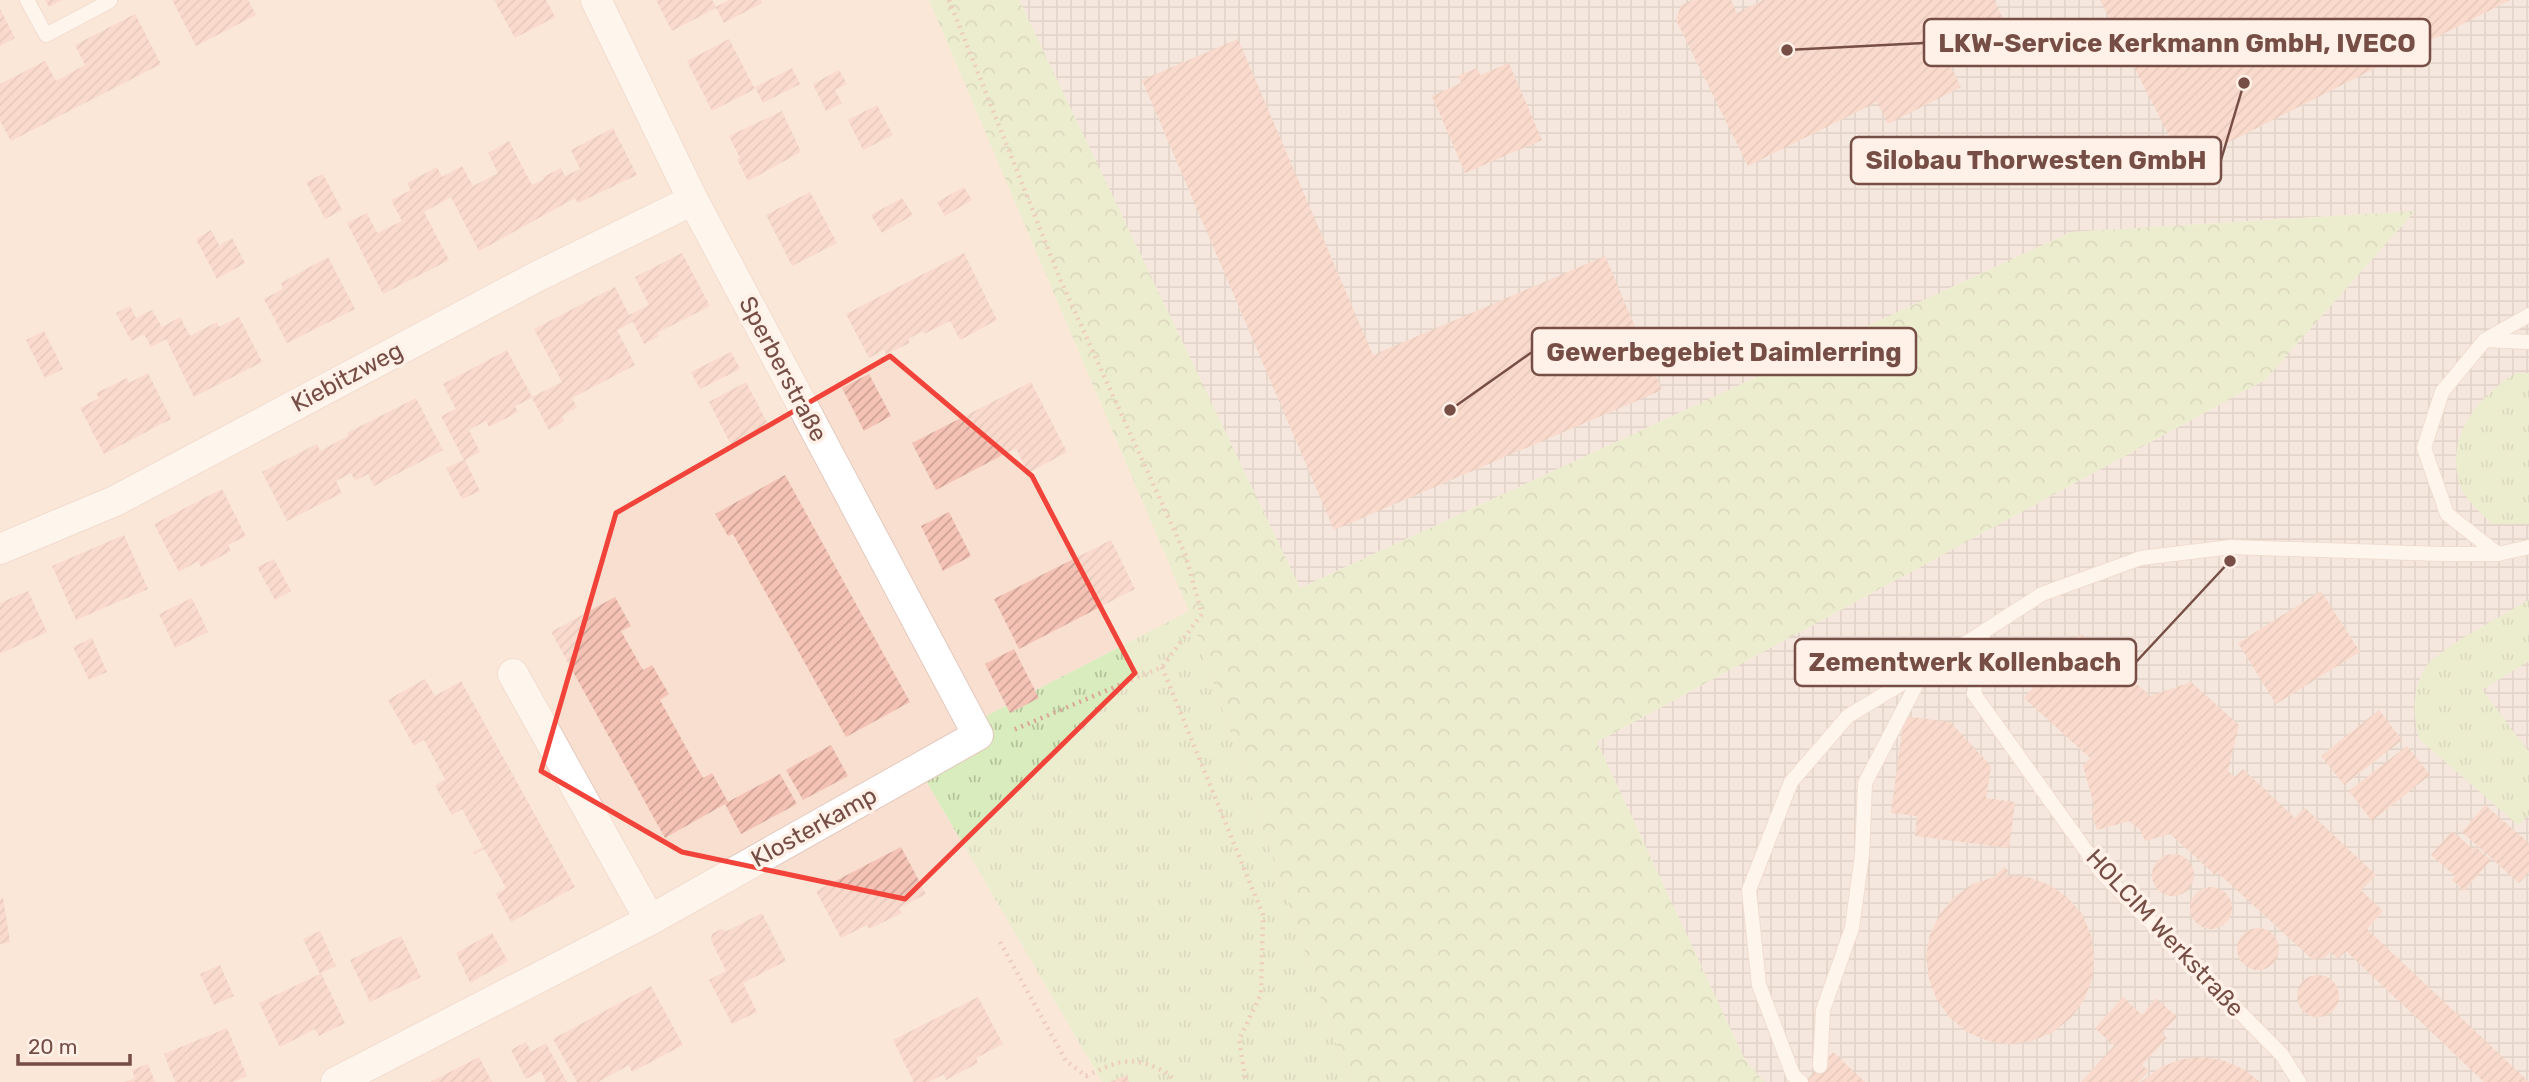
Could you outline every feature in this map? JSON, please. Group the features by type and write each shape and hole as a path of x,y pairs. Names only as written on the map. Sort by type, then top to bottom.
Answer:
{"street":[{"name":"Sperberstraße","path":"596,0 693,200 978,735"},
{"name":"Kiebitzweg","path":"0,549 115,501 536,277 693,200"},
{"path":"513,674 650,920"},
{"name":"Klosterkamp","path":"336,1082 650,920 978,735"}],"lane":[{"path":"27,0 46,35 110,1"},
{"path":"2498,554 2447,514 2424,448 2442,392 2484,340 2529,315"},
{"path":"2484,340 2529,342"},
{"path":"1801,1082 1793,1075 1759,985 1749,890 1791,782 1848,716 2042,594 2141,558 2231,547 2498,554 2529,547"},
{"name":"HOLCIM Werkstraße","path":"1983,632 1974,694 2102,873 2282,1055 2299,1082"},
{"path":"1820,1066 1823,1010 1852,928 1862,855 1865,783 1924,670"}],"path":[{"path":"949,0 1060,279 1185,554 1202,614 1162,667 1008,733 978,735"},
{"path":"1162,667 1263,915 1261,994 1239,1040 1246,1082"},
{"path":"1000,942 1066,1061 1086,1076 1109,1066 1138,1060 1171,1074 1175,1082"}],"highlighted area":[{"path":"890,356 1032,476 1135,673 905,899 682,852 541,771 616,513"}],"shaded area":[{"path":"0,0 929,0 1189,611 911,755 1102,1082 0,1082"},
{"path":"1019,0 2529,0 2529,1082 1764,1082 1744,1058 1597,742 2265,380 2414,211 2071,232 1300,588"}],"green space":[{"path":"929,0 1019,0 1300,588 2071,232 2415,211 2265,380 1597,742 1744,1058 1764,1082 1349,1082 1189,611"},
{"path":"2516,373 2529,373 2529,524 2492,524 2472,504 2461,487 2456,464 2457,448 2469,418 2478,405 2502,382"},
{"path":"2529,600 2529,661 2482,690 2529,752 2529,815 2518,825 2419,739 2415,704 2420,678 2431,662 2456,642"},
{"path":"1189,611 1349,1082 1102,1082 911,755"}],"building":[{"path":"45,0 62,0 49,7"},
{"path":"172,0 248,0 256,15 196,46"},
{"path":"494,0 546,0 555,17 515,38"},
{"path":"656,0 712,0 716,7 729,0 761,0 762,3 724,23 716,8 672,31"},
{"path":"1692,0 1731,0 1737,13 1763,0 1994,0 2011,35 1950,65 1961,87 1888,124 1877,102 1748,166 1676,20 1681,5"},
{"path":"2100,0 2510,0 2184,165"},
{"path":"0,9 15,38 0,46"},
{"path":"135,14 161,64 11,141 0,121 0,84 45,61 56,81 85,65 75,45"},
{"path":"729,39 755,89 712,111 687,61"},
{"path":"1238,39 1373,355 1605,256 1662,390 1334,530 1142,80"},
{"path":"1509,63 1542,140 1465,173 1432,96 1461,83 1458,76 1477,68 1480,75"},
{"path":"792,68 800,84 763,103 755,87"},
{"path":"839,70 847,84 835,90 842,103 826,111 813,84"},
{"path":"877,105 893,135 863,150 848,120"},
{"path":"782,111 801,152 748,181 729,136"},
{"path":"613,128 637,175 578,203 575,198 479,251 451,197 424,212 449,260 383,294 347,223 367,213 377,233 402,221 391,200 411,190 407,183 437,167 442,177 462,166 473,186 498,173 488,153 509,141 532,185 561,168 565,176 580,169 571,150"},
{"path":"323,174 342,210 325,219 306,182"},
{"path":"964,187 972,200 945,216 937,202"},
{"path":"810,192 837,243 792,266 766,215"},
{"path":"902,198 913,215 882,233 871,215"},
{"path":"211,230 223,252 220,245 232,238 245,263 217,279 196,239"},
{"path":"682,253 710,306 657,333 659,336 644,344 633,322 617,330 635,365 572,398 577,407 562,416 564,421 549,430 532,398 515,406 518,412 489,427 486,421 469,430 480,452 465,460 480,491 462,499 446,468 464,460 441,416 456,409 443,384 507,350 532,397 562,382 534,329 615,287 629,315 649,305 635,277"},
{"path":"964,253 997,320 960,340 950,321 924,334 923,331 908,339 910,343 886,354 884,350 869,358 846,314"},
{"path":"328,257 355,309 287,343 264,299 283,289 281,283"},
{"path":"130,306 136,318 152,310 162,327 180,317 190,336 217,322 219,327 239,317 262,362 194,397 166,339 151,347 144,334 131,341 116,313"},
{"path":"44,331 63,369 45,378 26,340"},
{"path":"731,352 740,369 700,389 691,372"},
{"path":"148,373 171,419 104,454 80,408 99,398 96,393 127,378 129,383"},
{"path":"869,374 891,416 864,431 842,388"},
{"path":"746,382 770,428 732,447 709,402"},
{"path":"1031,382 1067,452 1028,473 1016,448 936,490 912,443"},
{"path":"416,398 443,450 374,486 368,474 355,481 351,473 336,481 342,493 287,521 262,472 317,444 320,451 348,436 347,433"},
{"path":"785,475 910,702 846,737 733,534 728,536 715,514"},
{"path":"222,489 246,536 228,545 231,551 201,567 198,561 179,572 154,524"},
{"path":"949,512 971,556 943,571 921,526"},
{"path":"124,535 148,589 76,620 52,566"},
{"path":"1111,540 1135,589 1019,649 994,599"},
{"path":"274,559 291,591 275,600 257,567"},
{"path":"28,591 47,632 0,654 0,603"},
{"path":"2321,591 2360,652 2276,704 2238,643"},
{"path":"615,597 631,626 621,631 643,670 652,665 669,694 660,700 703,778 712,773 728,802 780,774 797,804 741,834 725,804 665,838 551,632"},
{"path":"192,598 208,632 175,648 159,614"},
{"path":"2081,634 2148,694 2147,697 2191,682 2239,725 2228,771 2235,777 2243,769 2295,818 2305,808 2376,875 2361,890 2383,911 2367,929 2529,1082 2484,1082 2346,951 2338,959 2330,952 2324,958 2313,960 2217,872 2215,875 2170,834 2145,841 2141,831 2129,821 2097,830 2091,810 2095,809 2083,766 2090,758 2024,698"},
{"path":"92,638 107,672 89,680 73,647"},
{"path":"1014,649 1039,698 1010,713 985,664"},
{"path":"425,679 435,696 461,681 575,887 511,922 496,894 506,888 484,849 474,855 473,852 483,847 462,809 452,815 435,786 445,779 424,740 414,746 388,700"},
{"path":"2379,710 2402,740 2344,785 2321,756"},
{"path":"1904,716 1950,722 1991,766 1986,798 2015,802 2009,848 1915,836 1917,816 1891,813"},
{"path":"831,745 848,776 803,800 786,770"},
{"path":"2407,746 2430,775 2372,821 2349,791"},
{"path":"2485,805 2529,843 2529,872 2519,883 2462,832"},
{"path":"2452,831 2491,860 2464,891 2452,880 2455,876 2431,855"},
{"path":"901,847 926,894 899,908 902,913 869,929 867,925 841,938 816,891"},
{"path":"2173,854 2188,860 2194,875 2188,890 2173,896 2158,890 2152,875 2158,860"},
{"path":"2004,867 2009,871 2005,875 2028,877 2049,885 2067,897 2082,914 2091,935 2094,957 2092,979 2084,1000 2071,1018 2053,1032 2032,1041 2010,1044 1988,1041 1967,1032 1950,1018 1937,1000 1929,979 1926,956 1930,934 1940,914 1954,897 1973,884 1994,877"},
{"path":"2211,887 2226,893 2232,908 2226,923 2211,929 2196,923 2190,908 2196,893"},
{"path":"3,897 10,942 0,944 0,899"},
{"path":"762,913 786,961 743,983 757,1012 732,1024 709,980 726,971 711,940 712,934 721,929 727,931"},
{"path":"2258,928 2273,934 2279,949 2273,964 2258,970 2243,964 2237,949 2243,934"},
{"path":"320,931 336,966 321,973 345,1023 319,1036 315,1029 280,1047 259,1003 320,974 303,939"},
{"path":"492,933 508,961 470,983 456,953"},
{"path":"401,936 421,977 370,1002 350,960"},
{"path":"220,965 234,996 214,1005 200,974"},
{"path":"2318,975 2333,981 2339,996 2333,1011 2318,1017 2303,1011 2297,996 2303,981"},
{"path":"651,986 683,1045 632,1072 629,1065 598,1082 577,1082 553,1039"},
{"path":"978,997 1003,1044 976,1058 978,1063 946,1080 944,1074 929,1082 914,1082 893,1040"},
{"path":"2123,997 2142,1015 2156,998 2177,1017 2162,1033 2167,1038 2142,1065 2149,1071 2139,1082 2081,1082 2114,1046 2095,1028"},
{"path":"227,1028 247,1076 233,1082 175,1082 164,1054"},
{"path":"526,1042 531,1052 546,1043 567,1082 546,1082 541,1071 526,1079 511,1050"},
{"path":"1833,1052 1865,1082 1805,1082"},
{"path":"479,1057 492,1082 430,1082 444,1075"},
{"path":"2204,1057 2225,1061 2245,1070 2260,1082 2141,1082 2161,1067 2182,1059"},
{"path":"148,1064 155,1082 125,1082 135,1078 132,1070"},
{"path":"1127,1075 1129,1082 1110,1082"}],"place":[{"name":"LKW-Service Kerkmann GmbH, IVECO","path":"1787,50"},
{"name":"Silobau Thorwesten GmbH","path":"2244,83"},
{"name":"Gewerbegebiet Daimlerring","path":"1450,410"},
{"name":"Zementwerk Kollenbach","path":"2230,561"}]}
